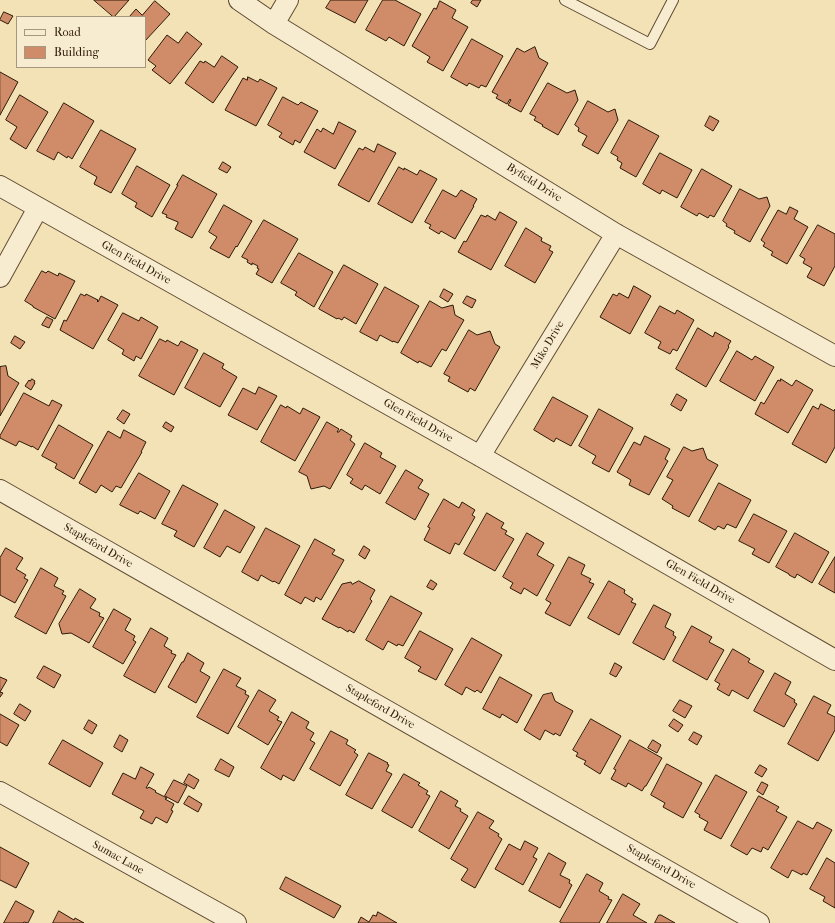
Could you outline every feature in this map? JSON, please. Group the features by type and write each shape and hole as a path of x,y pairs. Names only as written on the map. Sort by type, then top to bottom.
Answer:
{"street":[{"name":"Byfield Drive","path":"239,0 274,24 616,234 835,356"},
{"path":"274,24 288,0"},
{"name":"Glen Field Drive","path":"0,186 480,456 835,660"},
{"path":"0,277 38,208"},
{"name":"Miko Drive","path":"480,456 616,234"},
{"name":"Stapleford Drive","path":"0,490 759,923"},
{"name":"Sumac Lane","path":"0,792 236,923"}],"lane":[{"path":"565,0 650,44 673,0"}],"building":[{"path":"94,0 129,0 115,16 113,16"},
{"path":"331,0 368,0 355,23 326,8"},
{"path":"383,0 395,0 421,14 404,46 389,37 386,41 366,30"},
{"path":"473,0 481,0 477,7 471,3"},
{"path":"155,1 170,14 146,40 146,16 130,16 136,9 142,15"},
{"path":"440,1 456,10 452,18 468,27 443,71 427,62 430,57 412,46 434,8 436,9"},
{"path":"4,12 13,16 8,24 0,20"},
{"path":"187,32 202,44 170,84 152,70 156,66 148,60 167,35 178,43"},
{"path":"472,39 503,56 486,87 481,85 479,88 469,83 467,86 451,77"},
{"path":"535,47 539,58 548,63 521,112 508,105 511,100 510,99 507,104 496,98 498,95 492,92 517,48 524,52"},
{"path":"222,56 238,67 213,103 185,83 200,61 204,63 205,61 214,67"},
{"path":"0,72 18,82 0,115"},
{"path":"248,77 258,82 260,79 277,88 256,126 225,110 243,78 247,80"},
{"path":"548,83 567,93 575,90 578,100 558,135 534,120 536,117 530,114"},
{"path":"20,95 48,112 26,149 10,139 17,127 6,120"},
{"path":"283,97 298,105 301,102 318,111 300,143 295,140 293,145 279,137 282,133 268,125"},
{"path":"588,101 608,112 615,109 618,120 598,154 582,145 587,136 578,131 579,128 575,125"},
{"path":"64,103 94,121 72,159 68,156 67,158 58,152 54,160 37,151"},
{"path":"710,116 719,121 713,131 705,126"},
{"path":"629,120 659,136 636,177 620,168 622,163 617,160 618,157 611,153"},
{"path":"339,122 356,131 335,169 304,152 317,129 321,132 323,128 333,134"},
{"path":"101,130 136,149 111,193 94,184 97,177 80,167"},
{"path":"378,144 396,153 369,202 338,185 359,148 363,150 365,147 374,152"},
{"path":"660,153 692,170 677,198 662,190 660,194 643,184"},
{"path":"223,162 231,167 227,173 219,169"},
{"path":"137,166 170,185 152,217 135,207 137,203 122,194"},
{"path":"399,167 417,175 420,170 437,179 412,223 378,204"},
{"path":"702,169 732,186 714,217 710,215 708,218 699,213 697,216 681,207"},
{"path":"183,175 217,194 192,238 175,229 178,222 166,217 167,215 162,213"},
{"path":"740,189 759,199 767,197 770,206 750,242 734,233 735,231 726,226 727,224 723,221"},
{"path":"443,190 456,197 461,190 477,199 455,239 441,231 439,234 429,228 431,225 425,222"},
{"path":"224,205 252,221 229,258 210,248 217,237 209,232"},
{"path":"790,207 798,211 794,219 808,227 787,264 771,255 773,252 763,246 765,243 761,240 778,210 786,214"},
{"path":"500,212 517,222 491,270 458,252 464,241 466,242 481,215 486,217 487,215 495,220"},
{"path":"264,220 298,239 272,283 256,274 259,269 257,268 258,266 252,263 252,265 247,262 248,260 242,257"},
{"path":"818,225 835,234 835,266 824,286 807,277 812,268 803,263 805,259 800,256"},
{"path":"526,228 542,238 541,241 551,246 549,250 553,252 535,283 505,266"},
{"path":"299,253 333,272 314,307 295,295 297,292 281,283"},
{"path":"344,265 378,284 356,324 344,317 342,320 337,319 319,309"},
{"path":"42,271 46,273 48,271 58,276 59,273 75,281 55,319 25,301"},
{"path":"634,286 651,296 630,334 600,317 613,294 617,296 619,293 628,298"},
{"path":"385,287 419,306 398,343 380,335 377,341 360,332"},
{"path":"444,289 453,294 448,302 440,297"},
{"path":"81,294 85,296 86,294 98,300 98,302 101,296 118,305 93,349 60,330 64,320 66,321"},
{"path":"467,296 476,300 472,308 463,303"},
{"path":"430,301 442,308 453,305 455,315 464,320 446,351 442,349 431,367 419,361 418,363 401,353"},
{"path":"660,306 675,314 677,310 694,320 677,351 673,349 670,354 658,348 661,342 645,333"},
{"path":"123,313 139,321 141,317 158,327 141,359 136,356 134,361 122,354 124,350 108,340"},
{"path":"47,317 53,320 49,328 42,325"},
{"path":"698,328 713,337 715,332 731,341 706,387 676,369"},
{"path":"469,330 477,335 490,331 495,344 500,347 475,391 470,388 468,392 448,381 450,377 444,374"},
{"path":"15,336 25,342 20,349 11,343"},
{"path":"160,339 166,342 167,340 178,346 181,341 198,350 174,395 139,376"},
{"path":"737,351 752,360 755,356 774,367 755,401 720,381"},
{"path":"204,353 224,364 222,368 237,377 220,407 185,388"},
{"path":"6,366 8,376 19,383 0,416 0,367"},
{"path":"32,379 35,383 31,390 25,386 29,380 30,381"},
{"path":"781,379 792,386 796,380 813,390 788,433 755,414 761,402 764,404 778,380 780,381"},
{"path":"259,387 277,396 257,430 228,415 243,388 255,394"},
{"path":"24,393 49,406 52,400 62,405 38,450 19,441 16,446 0,438"},
{"path":"677,394 687,400 681,411 671,405"},
{"path":"553,397 588,416 571,446 556,438 554,442 534,430"},
{"path":"821,404 834,411 835,409 835,447 826,463 792,444 813,406 818,409"},
{"path":"281,405 286,408 287,406 300,414 303,408 320,417 295,461 261,442"},
{"path":"599,409 633,428 609,472 592,463 596,456 579,446"},
{"path":"123,410 130,414 124,424 117,419"},
{"path":"166,422 174,427 171,432 163,427"},
{"path":"327,422 339,429 337,432 341,429 352,436 350,440 355,444 330,489 324,486 311,489 307,476 299,472"},
{"path":"59,425 93,445 74,479 55,468 57,464 42,456"},
{"path":"124,430 146,442 142,452 121,488 116,486 112,492 101,485 96,493 79,483 108,431 120,438"},
{"path":"645,436 670,449 665,459 668,461 649,495 629,485 631,480 617,472 634,442 640,445"},
{"path":"365,443 382,453 380,457 396,466 380,494 365,485 362,490 350,483 353,479 347,475"},
{"path":"684,447 692,451 703,448 707,459 718,465 689,517 672,508 673,506 662,499 673,480 667,477"},
{"path":"406,470 423,480 418,488 429,494 415,520 386,503"},
{"path":"139,473 170,491 155,519 140,511 138,514 120,505"},
{"path":"719,483 751,500 736,528 727,524 724,529 718,526 715,530 699,521"},
{"path":"183,485 218,504 194,547 174,536 177,531 162,524"},
{"path":"444,499 459,508 462,502 475,510 472,515 475,517 459,545 455,543 450,554 424,540 430,528 428,527"},
{"path":"225,510 255,527 240,553 227,546 220,557 204,548"},
{"path":"487,513 504,523 501,528 507,531 505,534 514,539 495,571 464,554"},
{"path":"754,514 787,531 769,563 752,554 755,549 739,541"},
{"path":"266,528 300,546 279,584 261,575 258,581 242,572"},
{"path":"527,533 544,543 537,555 554,565 537,596 524,588 521,594 510,588 513,583 503,577"},
{"path":"795,533 829,552 812,583 797,574 795,578 776,567"},
{"path":"315,539 335,550 332,554 344,560 321,600 316,597 314,602 305,597 301,604 285,595"},
{"path":"364,546 370,550 365,559 359,555"},
{"path":"6,548 23,558 16,569 26,575 24,578 28,580 15,603 0,595 0,558"},
{"path":"569,557 585,565 581,574 591,579 589,582 594,584 570,626 545,613 551,603 546,600"},
{"path":"835,557 835,593 819,584"},
{"path":"41,568 58,578 54,586 64,591 62,594 66,596 46,634 15,617"},
{"path":"431,580 437,584 433,590 427,587"},
{"path":"359,581 375,590 370,599 372,601 354,633 349,630 348,632 322,619 342,584 351,582 352,584"},
{"path":"609,581 625,590 624,593 633,599 631,602 636,604 619,635 588,618"},
{"path":"80,589 96,599 90,608 100,613 99,616 104,618 89,643 71,633 62,634 59,624"},
{"path":"391,596 422,613 403,646 398,644 397,646 388,641 383,650 366,640"},
{"path":"654,605 671,614 665,627 674,632 673,635 676,637 664,660 633,643"},
{"path":"114,609 131,619 125,630 135,636 133,640 136,642 123,664 93,647"},
{"path":"692,626 712,637 709,642 724,650 707,680 673,661"},
{"path":"151,628 168,638 164,646 172,651 171,653 176,655 155,693 124,676"},
{"path":"420,631 453,649 436,680 418,671 421,667 405,658"},
{"path":"472,638 502,655 481,693 477,690 475,692 466,687 462,695 445,685"},
{"path":"733,649 750,659 748,662 764,671 748,699 732,690 729,696 717,689 720,684 715,681"},
{"path":"188,653 204,663 200,671 210,677 196,703 168,687"},
{"path":"615,663 622,667 616,677 610,674"},
{"path":"44,666 61,675 54,688 37,678"},
{"path":"224,669 241,678 236,686 246,691 245,694 249,696 228,734 197,717"},
{"path":"775,673 791,682 785,694 795,700 794,702 797,704 784,727 754,711"},
{"path":"0,677 7,680 0,692"},
{"path":"500,677 532,695 517,723 502,714 500,718 483,709"},
{"path":"259,690 276,700 269,711 279,717 277,720 282,722 268,745 238,727"},
{"path":"552,693 555,701 573,711 560,736 555,733 554,735 545,730 540,740 524,730 543,695"},
{"path":"814,696 831,705 827,713 835,717 835,730 818,761 788,744"},
{"path":"680,700 692,706 685,718 673,711"},
{"path":"20,704 31,711 25,721 14,714"},
{"path":"292,712 309,722 306,728 314,733 310,740 315,743 294,781 283,775 281,780 261,768"},
{"path":"0,714 19,725 7,746 0,742"},
{"path":"591,719 621,736 600,774 584,764 586,761 576,756 578,753 573,750"},
{"path":"674,719 683,725 678,732 669,726"},
{"path":"89,720 97,725 92,734 84,729"},
{"path":"331,731 348,740 346,744 356,750 354,752 358,755 340,786 310,769"},
{"path":"694,732 702,736 697,745 689,740"},
{"path":"120,735 128,740 122,752 114,747"},
{"path":"63,740 103,763 90,787 49,764"},
{"path":"630,740 662,758 642,791 628,783 626,787 611,779 616,770 614,769"},
{"path":"653,740 661,745 657,753 648,748"},
{"path":"369,753 388,763 387,764 389,765 386,771 392,774 372,809 346,795"},
{"path":"221,759 234,767 229,777 215,770"},
{"path":"667,764 702,783 683,818 663,807 665,803 651,795"},
{"path":"760,765 767,769 762,777 755,773"},
{"path":"141,767 154,774 146,788 149,787 156,791 155,792 167,798 165,799 174,804 171,810 173,811 167,823 156,817 152,824 140,818 144,811 112,794 123,773 135,779"},
{"path":"189,774 199,780 194,789 184,783"},
{"path":"404,774 420,783 418,785 428,791 426,794 430,796 412,828 382,811"},
{"path":"716,775 747,792 721,839 704,830 708,822 699,817 700,815 695,812"},
{"path":"174,780 187,786 178,803 165,796"},
{"path":"762,782 768,785 763,795 757,791"},
{"path":"441,791 458,801 455,806 461,809 460,811 468,816 449,849 419,831"},
{"path":"189,796 202,804 198,812 184,804"},
{"path":"759,796 779,807 776,811 787,817 768,850 763,847 761,852 752,848 747,855 731,846"},
{"path":"478,812 494,821 489,828 499,834 498,836 502,839 475,888 461,880 468,869 451,859"},
{"path":"798,821 813,829 817,822 832,830 807,875 803,873 802,875 792,870 788,878 771,868"},
{"path":"525,841 538,848 533,857 537,859 523,885 495,869 509,844 520,850"},
{"path":"0,847 29,863 16,888 0,880"},
{"path":"549,853 566,863 560,875 570,880 569,883 572,885 560,908 529,891"},
{"path":"827,858 835,863 835,908 823,901 825,897 810,889"},
{"path":"587,874 603,883 599,891 609,897 608,899 612,900 599,923 560,922"},
{"path":"286,877 341,906 334,918 280,889"},
{"path":"623,894 640,904 633,915 647,923 607,923"},
{"path":"16,901 34,911 28,923 4,923"},
{"path":"59,911 74,920 75,918 84,923 53,923"},
{"path":"378,912 397,923 358,923 361,917 369,922 373,915 376,916"},
{"path":"659,915 661,915 675,923 655,923"}]}
